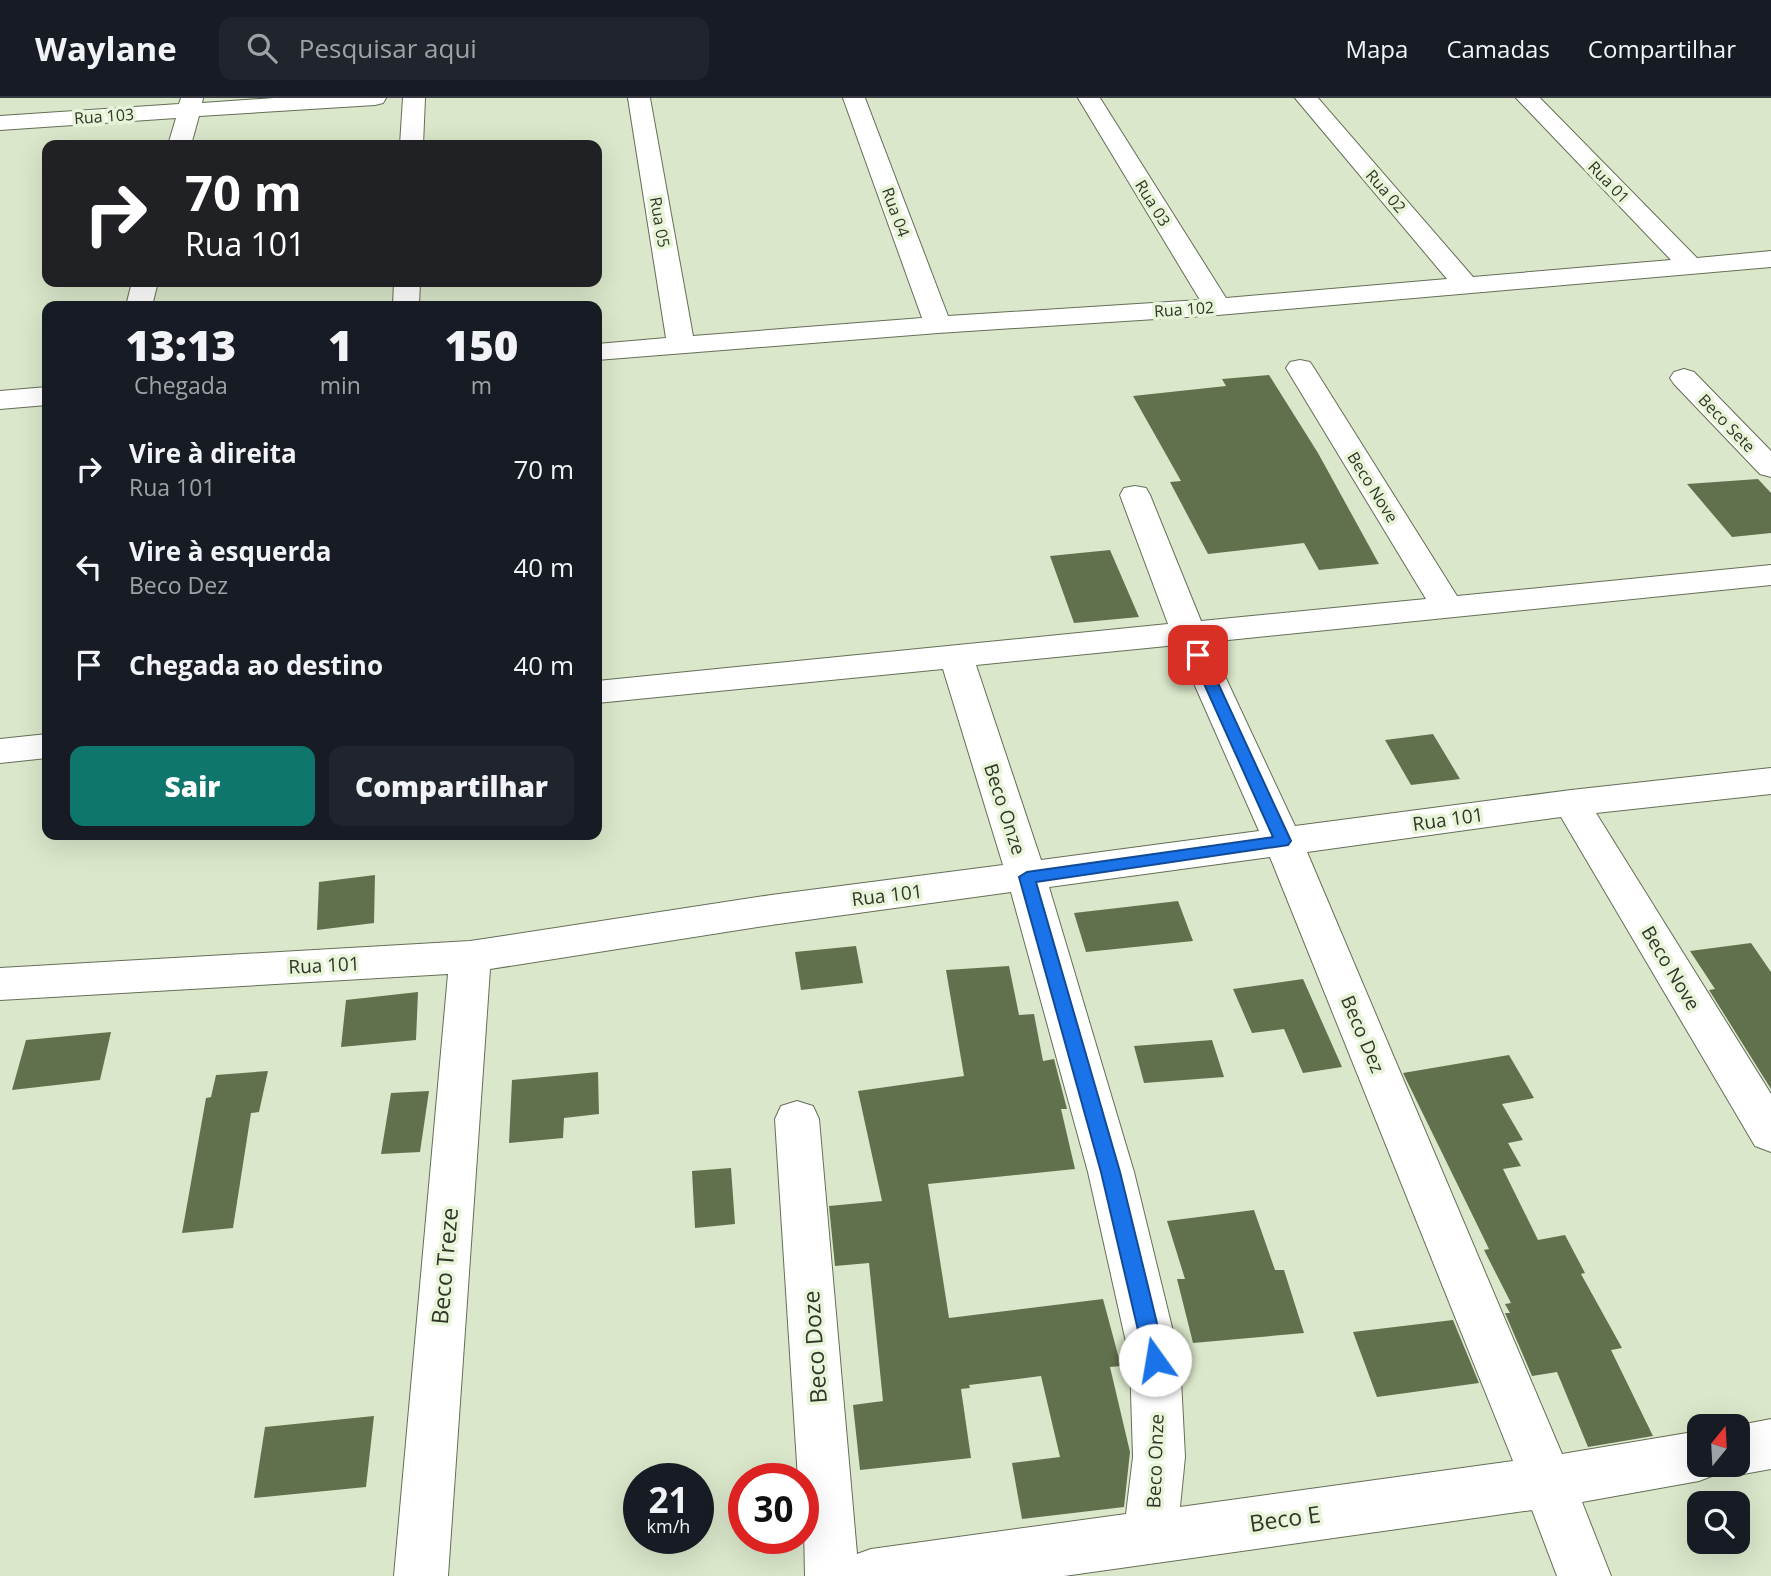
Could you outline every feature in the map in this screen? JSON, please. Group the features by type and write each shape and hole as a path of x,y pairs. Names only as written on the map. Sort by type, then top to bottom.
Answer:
{"street":[{"name":"Rua 103","path":"0,123 191,104 375,98"},
{"path":"412,140 414,98"},
{"name":"Rua 05","path":"639,98 681,346"},
{"name":"Rua 04","path":"854,98 937,325"},
{"name":"Rua 03","path":"1088,98 1218,307"},
{"name":"Rua 02","path":"1306,98 1465,284"},
{"name":"Rua 01","path":"1527,98 1691,266"},
{"path":"181,140 191,104"},
{"name":"Rua 102","path":"602,352 937,325 1218,307 1771,260"},
{"name":"Beco Nove","path":"1300,368 1447,607"},
{"name":"Beco Sete","path":"1684,378 1771,468"},
{"path":"0,400 42,396"},
{"name":"Beco Dez","path":"1136,495 1188,632 1283,841 1548,1482 1584,1576"},
{"path":"602,691 1771,575"},
{"name":"Beco Onze","path":"956,656 1027,877 1111,1172 1155,1360 1159,1457 1150,1538"},
{"path":"0,751 42,747"},
{"name":"Rua 101","path":"0,984 470,957 771,910 1570,803 1771,781"},
{"name":"Beco Nove","path":"1570,803 1771,1133"},
{"name":"Beco Treze","path":"421,1576 470,957"},
{"name":"Beco Doze","path":"797,1119 832,1576"},
{"path":"1750,1448 1771,1444"},
{"name":"Beco E","path":"871,1576 1548,1482 1687,1458"}],"building":[{"path":"1269,375 1318,453 1379,564 1319,570 1304,543 1208,554 1170,482 1181,481 1133,396 1226,386 1222,379"},
{"path":"1758,479 1771,493 1771,533 1732,537 1687,484"},
{"path":"1110,550 1139,617 1074,623 1050,556"},
{"path":"1433,734 1460,779 1411,785 1385,740"},
{"path":"375,875 374,923 317,930 319,882"},
{"path":"1178,901 1193,941 1086,952 1074,913"},
{"path":"1751,943 1771,972 1771,1089 1709,990 1715,989 1690,951"},
{"path":"856,946 863,983 801,990 795,952"},
{"path":"1009,966 1019,1015 1034,1014 1043,1061 1054,1059 1067,1109 1061,1109 1075,1169 928,1184 949,1318 1103,1299 1121,1366 1110,1367 1130,1452 1124,1507 1022,1519 1012,1463 1060,1457 1041,1376 969,1385 970,1388 961,1389 971,1458 860,1470 853,1405 883,1401 869,1263 835,1266 829,1206 882,1201 858,1091 964,1076 946,970"},
{"path":"1303,979 1342,1067 1303,1073 1284,1029 1252,1033 1233,989"},
{"path":"418,992 416,1040 341,1047 346,1000"},
{"path":"111,1032 100,1080 12,1090 26,1040"},
{"path":"1212,1040 1224,1077 1144,1083 1134,1046"},
{"path":"1509,1055 1534,1098 1502,1104 1523,1140 1508,1143 1521,1166 1503,1169 1538,1240 1565,1235 1585,1273 1581,1274 1622,1348 1611,1350 1653,1436 1588,1447 1557,1372 1532,1376 1505,1313 1510,1313 1505,1304 1511,1303 1484,1250 1489,1249 1403,1073"},
{"path":"268,1071 259,1112 251,1113 233,1228 182,1233 206,1098 211,1097 216,1075"},
{"path":"598,1072 599,1114 564,1118 563,1138 509,1143 512,1080"},
{"path":"429,1091 420,1152 381,1154 391,1093"},
{"path":"731,1168 735,1224 695,1228 692,1171"},
{"path":"1254,1210 1275,1270 1284,1270 1304,1333 1193,1343 1177,1279 1185,1279 1167,1221"},
{"path":"1453,1320 1479,1383 1377,1397 1353,1332"},
{"path":"374,1416 366,1487 254,1498 265,1427"}],"route":[{"path":"1155,1360 1111,1172 1027,877 1283,841 1198,655"}]}
